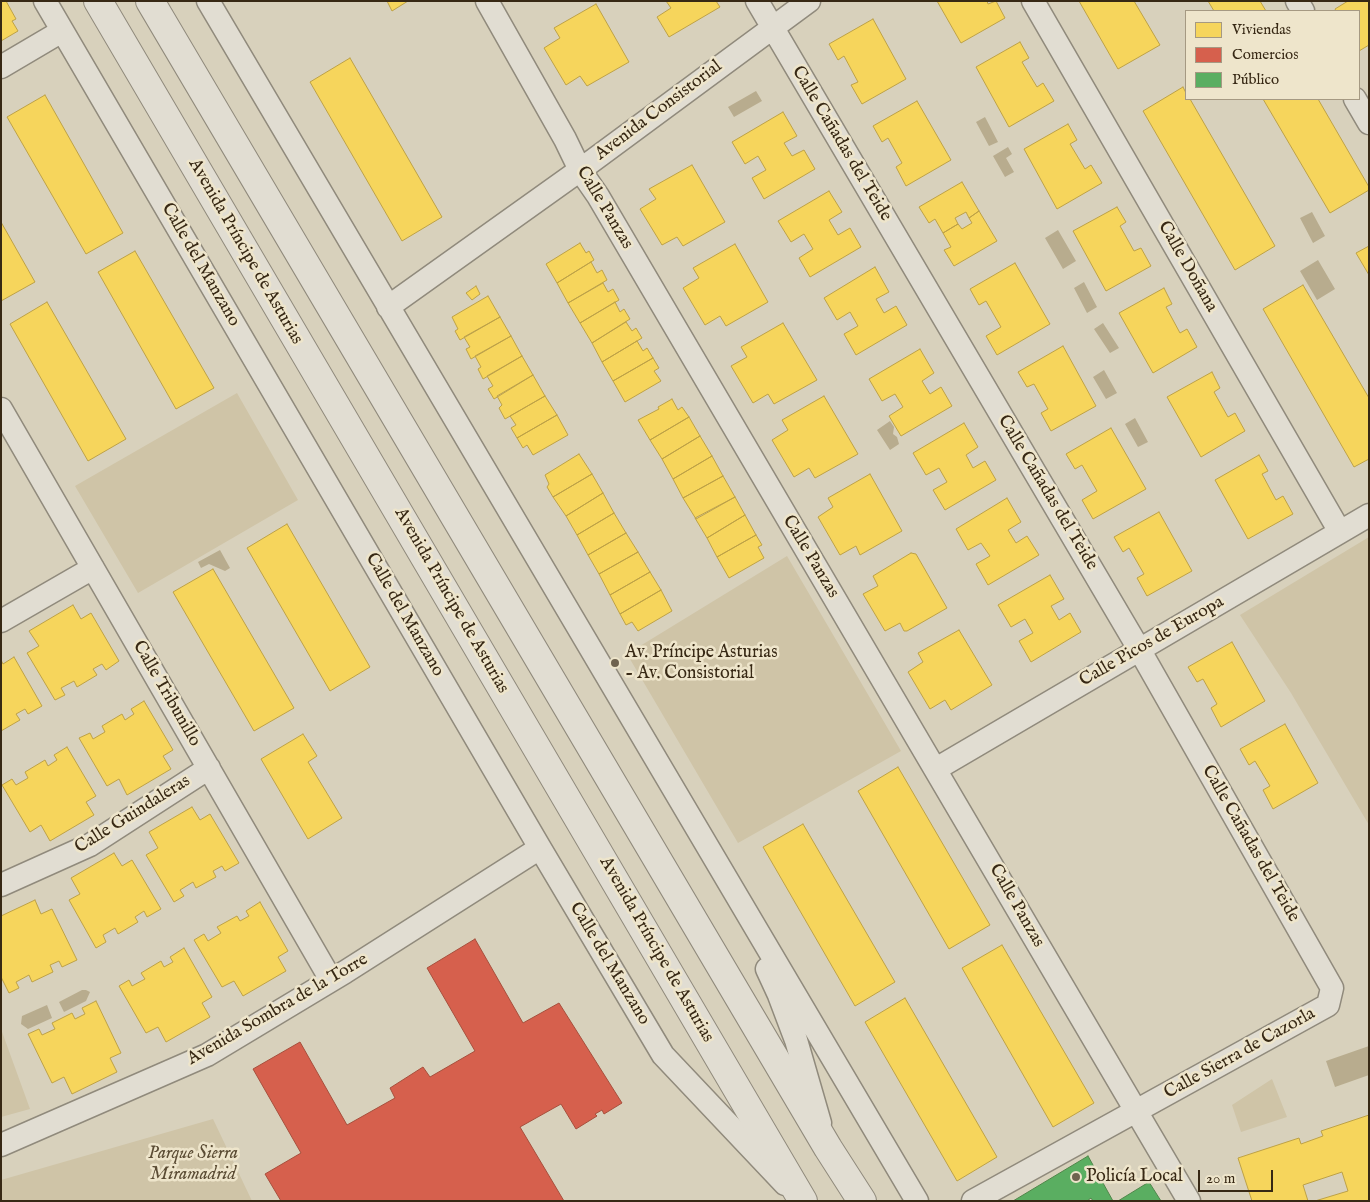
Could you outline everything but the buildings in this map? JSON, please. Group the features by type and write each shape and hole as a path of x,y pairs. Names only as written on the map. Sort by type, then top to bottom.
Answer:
{"street":[{"name":"Calle del Manzano","path":"45,1 540,848 664,1055 802,1201"},
{"name":"Avenida Príncipe de Asturias","path":"98,1 802,1201"},
{"path":"150,1 828,1148 862,1201"},
{"path":"208,1 917,1201"},
{"name":"Calle Panzas","path":"487,1 565,139 580,170 603,204 1136,1112"},
{"name":"Calle Cañadas del Teide","path":"757,1 1139,649 1332,988"},
{"name":"Avenida Consistorial","path":"388,308 580,170 809,1"},
{"name":"Calle Doñana","path":"1033,1 1340,532"},
{"path":"1,67 62,31"},
{"path":"1355,100 1369,123"},
{"name":"Calle Tribunillo","path":"1,409 331,980"},
{"name":"Calle Picos de Europa","path":"936,769 1369,515"},
{"path":"1,620 93,568"},
{"name":"Calle Guindaleras","path":"1,885 90,845 208,768"},
{"name":"Avenida Sombra de la Torre","path":"1,1145 207,1055 331,980 540,848"},
{"path":"733,888 779,995 796,1040 828,1148"},
{"name":"Calle Sierra de Cazorla","path":"973,1201 1328,1005 1332,988"},
{"path":"1136,1112 1189,1201"}],"green space":[{"path":"237,393 298,500 138,593 75,486"},
{"path":"1369,537 1369,825 1291,693 1240,615"},
{"path":"787,556 901,751 738,843 627,654"},
{"path":"1,1029 30,1109 1,1117"},
{"path":"1272,1079 1287,1117 1241,1132 1232,1105"},
{"name":"Parque Sierra Miramadrid","path":"213,1119 252,1201 1,1201 1,1180"}],"shaded area":[{"path":"756,91 762,101 734,117 728,107"},
{"path":"985,117 998,142 989,146 976,122"},
{"path":"1008,147 1012,154 1006,158 1014,172 1005,177 993,156"},
{"path":"1312,212 1325,236 1313,243 1300,218"},
{"path":"1058,230 1076,261 1063,269 1045,238"},
{"path":"1318,260 1335,289 1317,300 1300,271"},
{"path":"1084,282 1097,307 1087,313 1074,288"},
{"path":"1103,323 1119,348 1110,353 1094,329"},
{"path":"1104,370 1117,393 1106,399 1093,377"},
{"path":"1135,418 1148,442 1138,447 1125,424"},
{"path":"890,421 894,427 893,434 897,437 899,444 890,450 877,430"},
{"path":"220,550 230,568 225,571 209,564 201,568 198,562"},
{"path":"82,990 90,992 86,1001 64,1012 59,1002"},
{"path":"47,1005 52,1018 28,1029 21,1024 22,1016"},
{"path":"1369,1046 1369,1075 1335,1087 1326,1061"}],"place":[{"name":"Av. Príncipe Asturias - Av. Consistorial","path":"615,663"},
{"name":"Policía Local","path":"1076,1177"}]}
